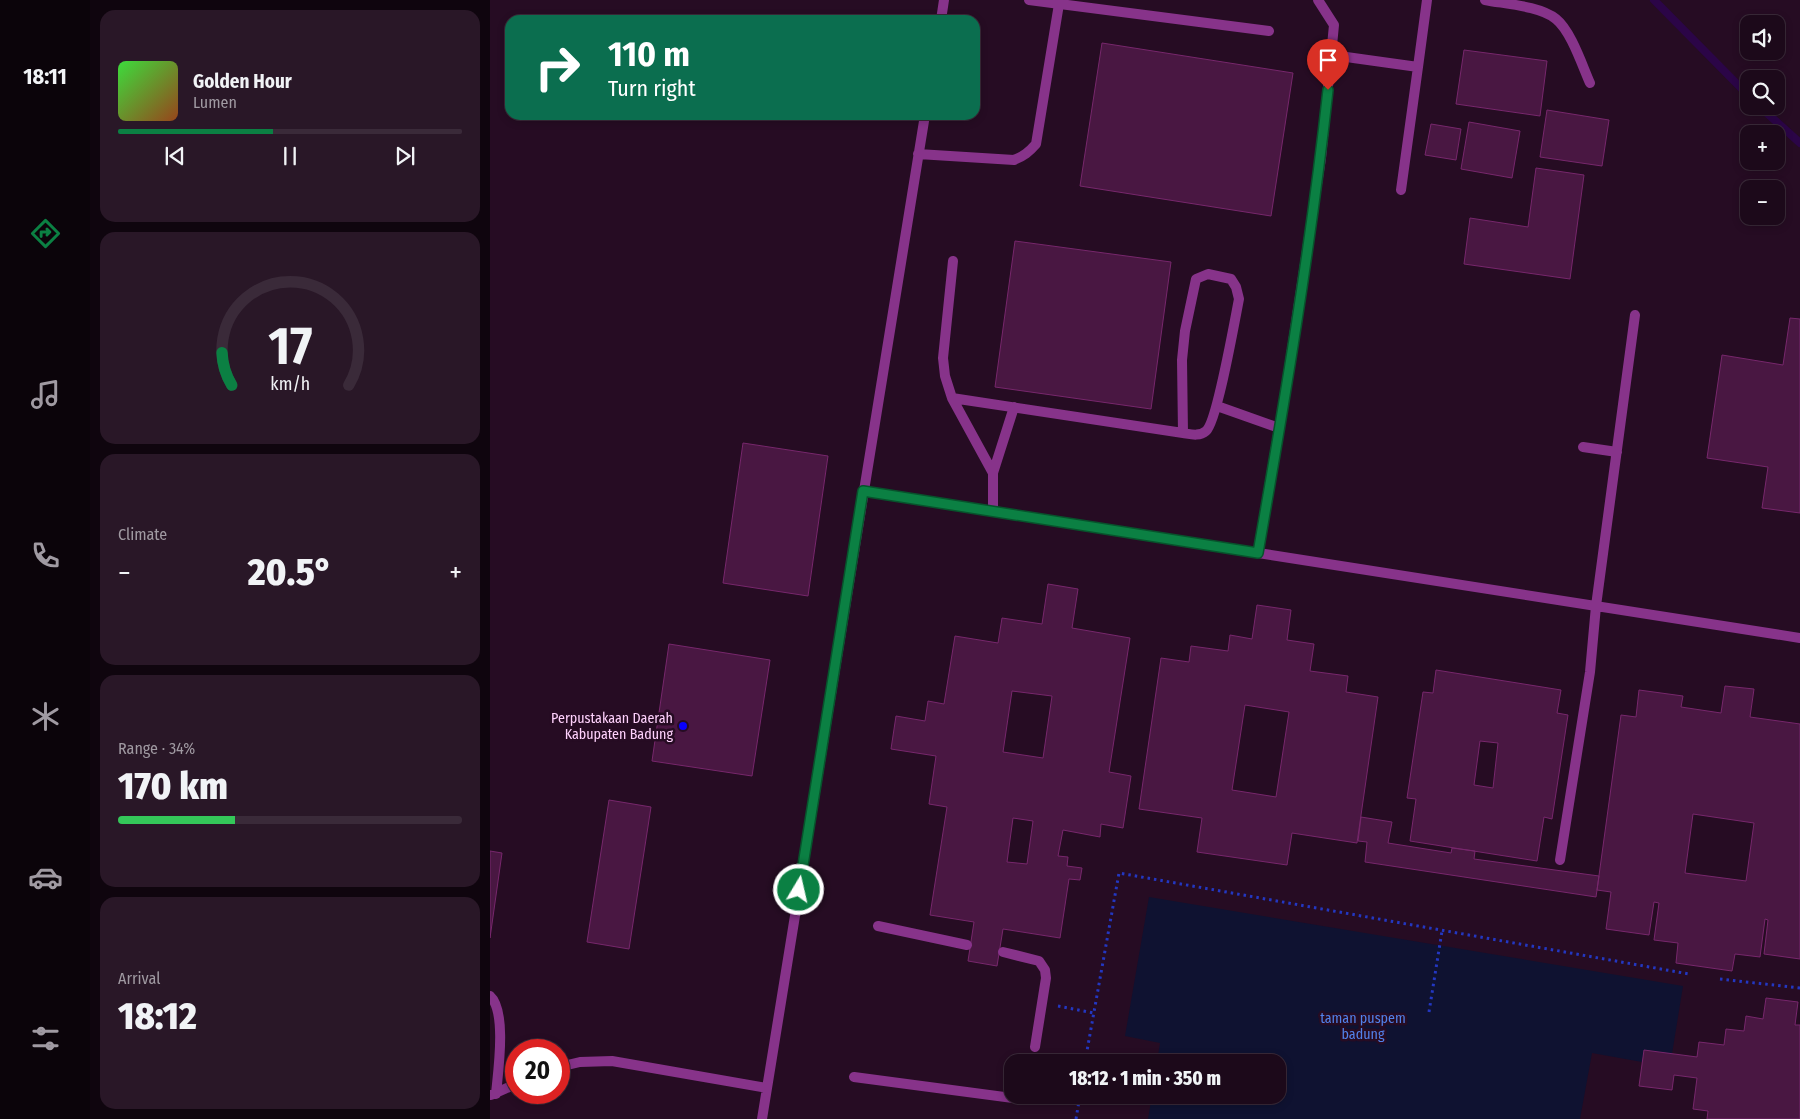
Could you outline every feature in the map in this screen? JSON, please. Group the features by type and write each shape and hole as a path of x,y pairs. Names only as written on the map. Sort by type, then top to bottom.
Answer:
{"lane":[{"path":"942,15 944,0"},
{"path":"1028,0 1269,31"},
{"path":"1258,553 1319,168 1332,55 1334,25 1318,0"},
{"path":"1401,190 1427,0"},
{"path":"1485,0 1540,11 1555,18 1566,30 1590,83"},
{"path":"918,154 1014,160 1031,150 1036,144 1059,4"},
{"path":"1332,55 1418,67"},
{"path":"762,1119 924,120"},
{"path":"953,261 943,358 945,376 952,398 993,473"},
{"path":"952,398 1183,433 1198,434 1206,432 1217,406 1239,299 1236,287 1231,279 1208,274 1196,279 1185,331 1182,360 1183,433"},
{"path":"1560,860 1590,672 1596,606 1635,315"},
{"path":"994,511 993,473 1014,406"},
{"path":"1217,406 1279,428"},
{"path":"1583,447 1617,452"},
{"path":"863,491 1800,638"},
{"path":"878,926 967,945"},
{"path":"1002,952 1039,961 1045,970 1046,978 1035,1047"},
{"path":"490,996 497,1005 499,1019 500,1053 493,1095"},
{"path":"570,1064 580,1062 612,1061 767,1088"},
{"path":"854,1077 1004,1097"},
{"path":"493,1095 505,1089"}],"path":[{"path":"1086,1054 1119,873 1690,974"},
{"path":"1429,1012 1442,931"},
{"path":"1720,979 1800,988"},
{"path":"1042,1003 1094,1013"},
{"path":"1076,1119 1078,1104"}],"green space":[{"name":"taman puspem badung","path":"1149,897 1683,986 1672,1054 1644,1050 1642,1062 1592,1053 1580,1119 1148,1119 1150,1104 1286,1104 1286,1054 1158,1054 1160,1043 1125,1036"}],"building":[{"path":"1102,43 1293,73 1271,216 1080,186"},
{"path":"1464,50 1547,61 1540,116 1456,104"},
{"path":"1547,110 1609,120 1602,166 1540,157"},
{"path":"1469,122 1520,131 1512,178 1461,169"},
{"path":"1431,124 1461,129 1456,160 1425,155"},
{"path":"1536,168 1584,175 1570,279 1464,264 1470,218 1528,227"},
{"path":"1015,241 1171,262 1151,409 995,387"},
{"path":"1790,318 1800,319 1800,513 1762,508 1768,467 1707,458 1722,355 1783,365"},
{"path":"743,443 828,456 808,596 723,583"},
{"path":"1048,584 1078,589 1072,628 1130,638 1109,772 1131,776 1123,828 1101,824 1100,837 1063,830 1058,856 1068,857 1067,866 1082,868 1080,880 1069,879 1060,938 1003,929 997,966 968,961 974,922 930,915 947,807 929,804 936,756 891,749 896,716 925,721 928,701 944,704 955,636 998,643 1002,618 1042,624","holes":["1012,691 1052,696 1043,758 1003,752","1013,818 1033,821 1027,864 1007,862"]},
{"path":"1257,605 1291,610 1287,640 1314,644 1310,671 1348,676 1346,692 1378,697 1357,843 1292,833 1287,865 1197,852 1202,818 1139,809 1161,658 1189,662 1191,646 1228,651 1230,635 1252,639","holes":["1245,705 1289,712 1276,797 1232,790"]},
{"path":"669,644 770,660 752,776 652,761"},
{"path":"1436,670 1561,690 1557,713 1568,715 1552,819 1544,817 1537,861 1410,841 1416,799 1407,798 1423,692 1433,693","holes":["1480,741 1498,743 1493,788 1474,785"]},
{"path":"1725,686 1754,689 1750,717 1800,724 1800,959 1764,954 1768,920 1765,919 1760,957 1735,954 1732,971 1676,963 1678,943 1654,940 1659,903 1654,902 1649,935 1606,929 1611,892 1597,890 1621,715 1636,717 1639,690 1683,696 1681,707 1721,713","holes":["1693,814 1754,823 1746,881 1685,873"]},
{"path":"609,800 651,807 629,949 587,942"},
{"path":"1361,817 1392,822 1388,843 1451,853 1452,848 1475,851 1474,859 1599,876 1596,897 1365,862 1367,842 1358,841"},
{"path":"490,851 502,853 490,938"},
{"path":"1766,998 1798,1002 1795,1025 1800,1025 1800,1119 1707,1119 1708,1111 1693,1109 1697,1078 1674,1075 1672,1090 1639,1086 1644,1050 1697,1057 1699,1042 1724,1045 1726,1029 1744,1031 1746,1016 1763,1019"}],"waterway":[{"path":"1654,0 1740,87"},
{"path":"1769,115 1800,143"}],"place":[{"name":"Perpustakaan Daerah Kabupaten Badung","path":"683,726"}],"route":[{"path":"799,890 863,491 1258,553 1287,382 1321,158 1328,90"}]}
